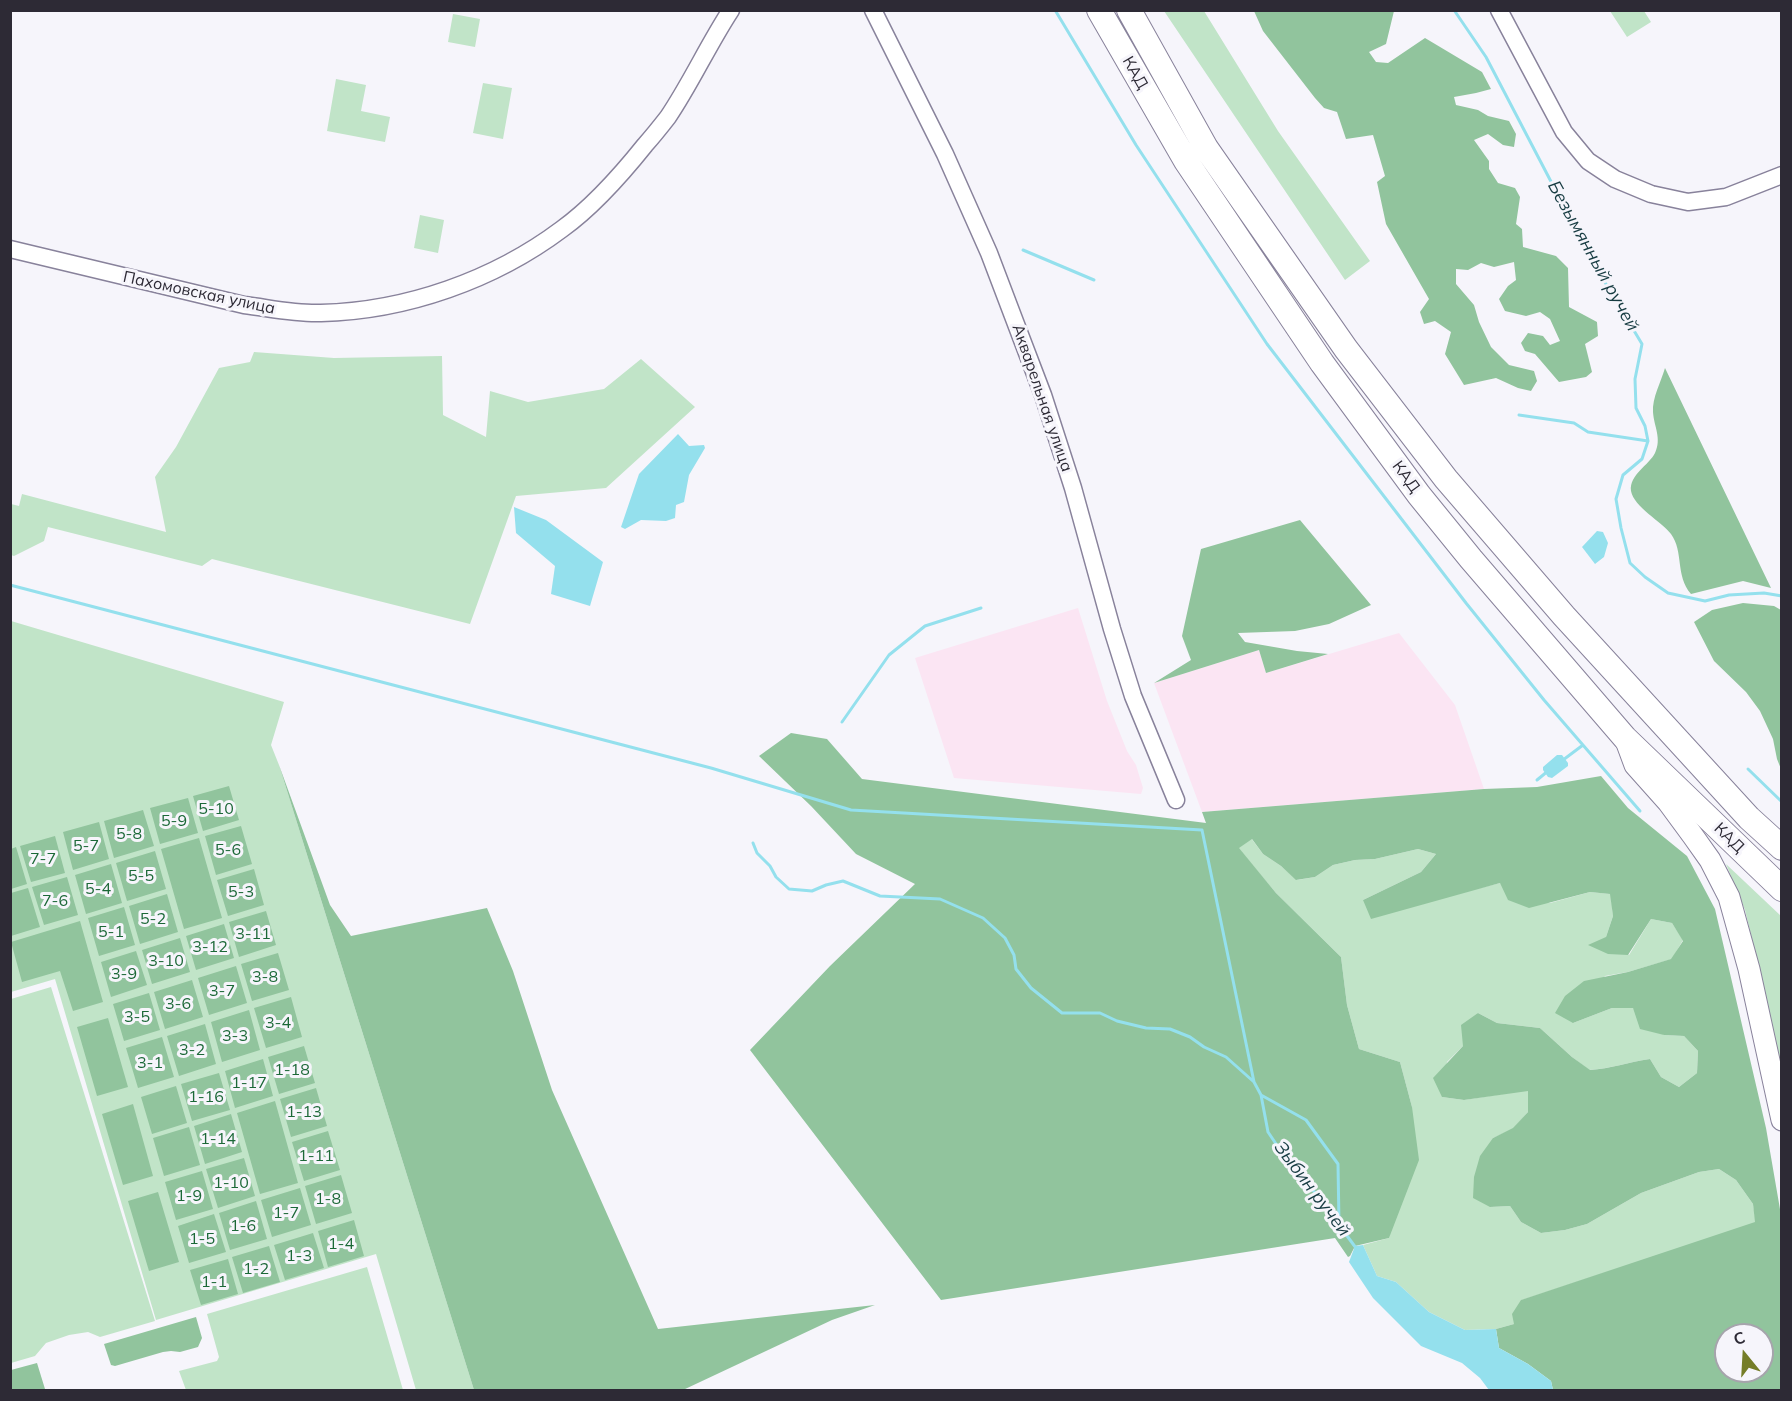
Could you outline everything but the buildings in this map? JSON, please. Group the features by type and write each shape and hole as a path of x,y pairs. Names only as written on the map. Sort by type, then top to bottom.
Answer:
{"highway":[{"name":"КАД","path":"1099,10 1186,161 1322,363 1419,495 1625,738 1782,889"},
{"name":"КАД","path":"1130,10 1206,148 1346,349 1446,479 1580,634 1749,818 1782,848"}],"main road":[{"path":"1625,738 1635,765 1668,802 1693,836 1710,860 1729,897 1749,969 1782,1120"}],"street":[{"name":"Пахомовская улица","path":"10,249 244,305 283,310 320,313 402,303 454,287 491,272 545,241 564,228 600,196 668,117 730,10"},
{"name":"Акварельная улица","path":"873,10 945,154 1004,292 1043,395 1071,479 1133,696 1176,800"},
{"path":"1499,10 1564,132 1588,161 1615,179 1651,194 1688,202 1726,197 1782,175"}],"shaded area":[{"path":"1078,608 1107,701 1127,751 1136,765 1143,788 1141,794 954,778 915,658"},
{"path":"1399,633 1455,705 1484,789 1202,812 1154,683 1259,650 1266,673"}],"green space":[{"path":"1164,11 1204,11 1278,131 1370,261 1345,280"},
{"path":"1254,11 1394,11 1386,44 1369,52 1376,62 1388,63 1425,38 1482,72 1491,89 1454,97 1456,105 1509,121 1516,134 1514,147 1503,145 1488,134 1474,140 1489,161 1489,169 1498,183 1515,188 1520,197 1516,224 1522,229 1523,247 1556,256 1568,268 1569,307 1597,322 1598,336 1585,344 1592,372 1586,377 1559,382 1535,354 1525,351 1521,343 1528,333 1543,336 1550,345 1560,341 1550,319 1540,312 1526,316 1505,311 1499,299 1508,286 1516,280 1514,262 1494,267 1481,263 1468,270 1456,269 1456,284 1474,305 1491,347 1509,365 1534,371 1537,381 1531,391 1496,378 1464,385 1445,354 1451,332 1435,321 1424,324 1420,312 1429,299 1386,224 1377,182 1385,176 1373,135 1346,139 1337,112 1324,108 1315,98 1263,31"},
{"path":"1610,11 1644,11 1651,22 1627,37"},
{"path":"453,14 480,19 475,47 448,42"},
{"path":"336,79 366,85 361,111 390,117 385,142 327,131"},
{"path":"483,83 512,88 503,139 473,133"},
{"path":"420,215 444,220 438,253 414,248"},
{"path":"254,352 334,358 442,356 443,415 486,437 490,391 528,402 604,389 641,359 695,407 606,488 516,496 470,624 212,559 202,566 48,527 44,541 14,556 11,555 11,504 19,506 22,494 166,532 155,477 176,447 219,368 250,362"},
{"path":"1665,368 1771,588 1743,581 1691,594 1683,579 1677,548 1671,534 1633,497 1631,485 1633,480 1657,448 1658,437 1653,407"},
{"path":"1300,520 1371,605 1329,624 1295,631 1238,633 1245,642 1328,654 1266,673 1259,650 1154,683 1191,660 1182,636 1201,549"},
{"path":"1743,603 1774,606 1781,610 1781,769 1773,739 1760,711 1746,692 1714,661 1694,622 1712,610"},
{"path":"11,621 284,702 271,745 474,1390 416,1390 376,1254 156,1320 55,979 11,992"},
{"path":"791,733 827,739 862,779 1206,823 1202,812 1484,789 1537,787 1601,776 1628,808 1687,856 1715,909 1766,1128 1781,1215 1781,1390 1553,1390 1551,1381 1528,1364 1499,1348 1496,1329 1514,1324 1512,1314 1521,1300 1755,1222 1753,1204 1736,1180 1719,1169 1699,1172 1641,1193 1587,1224 1541,1233 1521,1222 1510,1206 1490,1207 1473,1198 1474,1177 1480,1156 1493,1138 1513,1128 1528,1112 1528,1091 1464,1100 1442,1097 1433,1078 1463,1046 1461,1025 1478,1013 1497,1023 1540,1028 1590,1070 1650,1059 1661,1077 1679,1087 1697,1073 1698,1051 1684,1036 1664,1035 1640,1029 1633,1008 1612,1008 1573,1023 1555,1013 1565,996 1584,981 1628,972 1671,959 1683,941 1672,923 1651,919 1628,955 1608,954 1588,945 1606,937 1613,916 1610,894 1590,892 1529,908 1508,900 1500,883 1371,919 1363,900 1421,872 1436,854 1418,849 1375,859 1355,860 1333,865 1315,877 1296,880 1263,854 1252,839 1239,848 1276,893 1341,957 1347,1005 1359,1049 1400,1062 1412,1107 1419,1160 1389,1238 1355,1246 1348,1257 1335,1238 941,1300 750,1050 830,966 915,884 856,854 759,756"},
{"path":"279,765 330,905 351,936 487,908 513,971 552,1090 658,1329 875,1305 832,1320 683,1390 474,1390"},
{"name":"5-10","path":"229,786 239,820 203,831 193,796"},
{"name":"5-9","path":"188,798 198,833 160,844 150,808"},
{"name":"5-8","path":"143,810 154,846 114,858 104,821"},
{"name":"5-7","path":"99,822 109,859 73,870 63,832"},
{"name":"5-6","path":"241,826 252,864 216,875 205,836"},
{"name":"7-7","path":"55,836 65,873 31,882 20,846"},
{"path":"199,838 222,918 184,929 161,849"},
{"path":"1251,838 1263,854 1297,880 1315,877 1333,865 1355,860 1375,859 1418,849 1436,854 1421,872 1363,900 1440,898 1500,883 1550,903 1590,892 1611,894 1613,916 1606,937 1629,955 1651,919 1672,923 1683,940 1672,959 1605,976 1573,1023 1612,1008 1633,1008 1664,1035 1684,1036 1698,1051 1697,1073 1679,1087 1661,1077 1650,1059 1589,1070 1540,1028 1497,1023 1478,1013 1463,1046 1447,1062 1442,1097 1464,1100 1528,1090 1528,1112 1513,1129 1493,1138 1490,1207 1510,1206 1521,1222 1541,1233 1587,1224 1641,1193 1699,1172 1719,1169 1736,1180 1753,1204 1756,1223 1522,1300 1514,1324 1496,1329 1465,1330 1429,1312 1396,1282 1377,1276 1363,1245 1389,1238 1412,1107 1400,1062 1359,1049 1347,1005 1341,957 1276,893 1238,848"},
{"path":"16,847 27,884 11,889 11,849"},
{"name":"5-5","path":"155,851 166,889 127,901 116,863"},
{"name":"5-4","path":"111,864 122,903 86,914 75,875"},
{"path":"1726,864 1781,916 1781,1076 1745,910"},
{"name":"5-3","path":"254,869 264,905 228,916 217,880"},
{"name":"7-6","path":"67,877 78,915 44,925 32,887"},
{"path":"28,888 40,927 11,936 11,893"},
{"name":"5-2","path":"167,894 178,932 140,944 129,906"},
{"name":"5-1","path":"124,907 135,945 99,956 88,918"},
{"name":"3-11","path":"266,911 276,945 239,957 229,922"},
{"path":"80,921 103,1002 73,1011 60,971 22,982 11,942"},
{"name":"3-12","path":"224,924 234,958 196,970 186,936"},
{"name":"3-10","path":"180,938 190,972 152,984 142,950"},
{"name":"3-9","path":"136,951 147,985 111,997 101,962"},
{"name":"3-8","path":"278,953 289,990 252,1001 241,964"},
{"name":"3-7","path":"236,966 247,1003 209,1015 198,978"},
{"name":"3-6","path":"192,980 203,1017 165,1029 154,992"},
{"path":"51,987 155,1321 100,1337 88,1332 69,1335 46,1343 35,1356 11,1363 11,999"},
{"name":"3-5","path":"149,993 160,1030 124,1041 113,1004"},
{"name":"3-4","path":"291,997 302,1037 266,1048 254,1008"},
{"name":"3-3","path":"249,1010 260,1050 222,1062 211,1022"},
{"path":"108,1018 128,1087 97,1096 77,1027"},
{"name":"3-2","path":"205,1024 216,1064 179,1076 167,1036"},
{"name":"3-1","path":"162,1037 174,1077 138,1088 126,1048"},
{"name":"1-18","path":"304,1046 315,1083 279,1094 268,1057"},
{"name":"1-17","path":"263,1059 273,1096 235,1108 225,1071"},
{"name":"1-16","path":"219,1073 230,1110 192,1121 181,1084"},
{"path":"176,1086 187,1123 152,1134 141,1097"},
{"name":"1-13","path":"316,1088 327,1126 291,1137 280,1099"},
{"path":"275,1101 298,1183 260,1194 237,1113"},
{"path":"133,1104 153,1176 123,1185 102,1114"},
{"name":"1-14","path":"231,1114 242,1152 205,1164 194,1126"},
{"path":"189,1127 200,1165 164,1176 153,1138"},
{"name":"1-11","path":"328,1131 340,1170 304,1181 292,1142"},
{"name":"1-10","path":"244,1158 255,1196 218,1208 206,1169"},
{"name":"1-9","path":"202,1171 213,1209 176,1220 165,1182"},
{"name":"1-8","path":"341,1175 352,1213 316,1224 305,1186"},
{"name":"1-7","path":"300,1188 311,1225 272,1237 261,1200"},
{"path":"158,1192 179,1262 149,1271 128,1201"},
{"name":"1-6","path":"256,1201 267,1239 230,1250 219,1213"},
{"name":"1-5","path":"214,1214 226,1252 189,1263 178,1226"},
{"name":"1-4","path":"354,1220 364,1256 328,1267 318,1231"},
{"name":"1-3","path":"313,1233 324,1268 285,1280 274,1245"},
{"name":"1-2","path":"269,1246 280,1282 243,1293 232,1257"},
{"name":"1-1","path":"228,1259 238,1294 201,1305 190,1270"},
{"path":"367,1267 403,1390 186,1390 179,1371 217,1361 219,1357 207,1314"},
{"path":"196,1317 202,1338 198,1347 180,1352 163,1352 115,1366 111,1365 104,1344"},
{"path":"37,1363 45,1389 11,1390 11,1370"}],"water":[{"path":"678,434 689,446 704,445 705,448 689,475 684,502 676,505 675,518 666,521 641,520 625,529 621,527 639,474"},
{"path":"514,507 546,520 603,562 590,606 551,594 555,566 516,533"},
{"path":"1597,531 1603,532 1608,543 1604,557 1595,564 1582,547"},
{"path":"1557,755 1562,755 1568,766 1552,778 1548,777 1543,767"},
{"path":"1363,1245 1377,1276 1396,1282 1429,1312 1465,1330 1496,1329 1499,1348 1528,1364 1551,1381 1553,1390 1489,1390 1480,1378 1462,1363 1421,1346 1373,1298 1349,1262 1355,1246"}],"waterway":[{"path":"1055,10 1136,145 1267,344 1466,603 1544,700 1640,811"},
{"name":"Безымянный ручей","path":"1454,10 1486,57 1594,264 1642,344 1635,379 1636,408 1645,426 1648,441 1642,459 1623,475 1616,499 1630,563 1668,593 1705,601 1729,595 1764,593 1782,596"},
{"path":"1023,250 1094,280"},
{"path":"1519,415 1574,423 1588,432 1648,441"},
{"path":"10,585 711,768 851,810 1202,830 1254,1082"},
{"path":"842,722 889,655 925,626 981,608"},
{"path":"1563,760 1583,745"},
{"path":"1748,769 1782,802"},
{"path":"1537,780 1548,771"},
{"name":"Зыбин ручей","path":"753,843 757,853 789,889 812,891 843,881 880,896 940,899 983,918 1005,938 1014,955 1016,969 1031,988 1062,1013 1100,1013 1117,1021 1146,1028 1170,1029 1226,1057 1254,1082 1261,1095 1268,1132 1295,1172 1329,1207 1356,1248"},
{"path":"1261,1095 1306,1120 1338,1164 1339,1224"}]}
